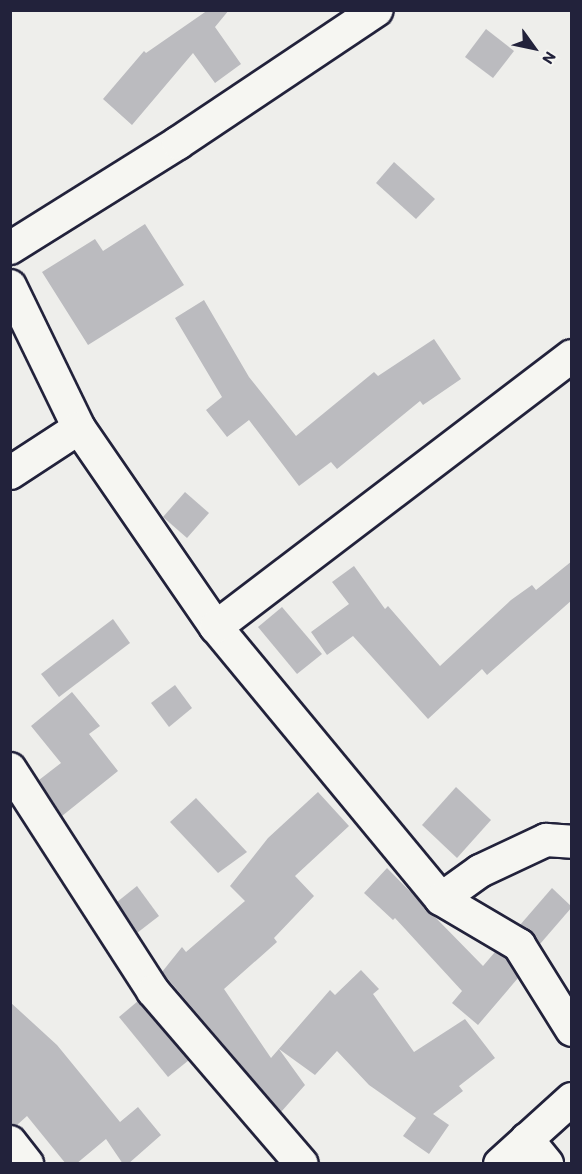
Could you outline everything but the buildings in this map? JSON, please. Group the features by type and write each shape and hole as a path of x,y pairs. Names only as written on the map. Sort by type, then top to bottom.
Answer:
{"street":[{"path":"10,248 178,143 377,10"},
{"path":"10,286 79,428 216,627 441,898 519,945 572,1030"},
{"path":"216,627 572,356"},
{"path":"10,473 79,428"},
{"path":"10,770 153,991 302,1164"},
{"path":"441,898 480,871 546,840 572,842"},
{"path":"500,1164 572,1099"},
{"path":"527,1139 547,1164"},
{"path":"10,1142 27,1164"}]}
